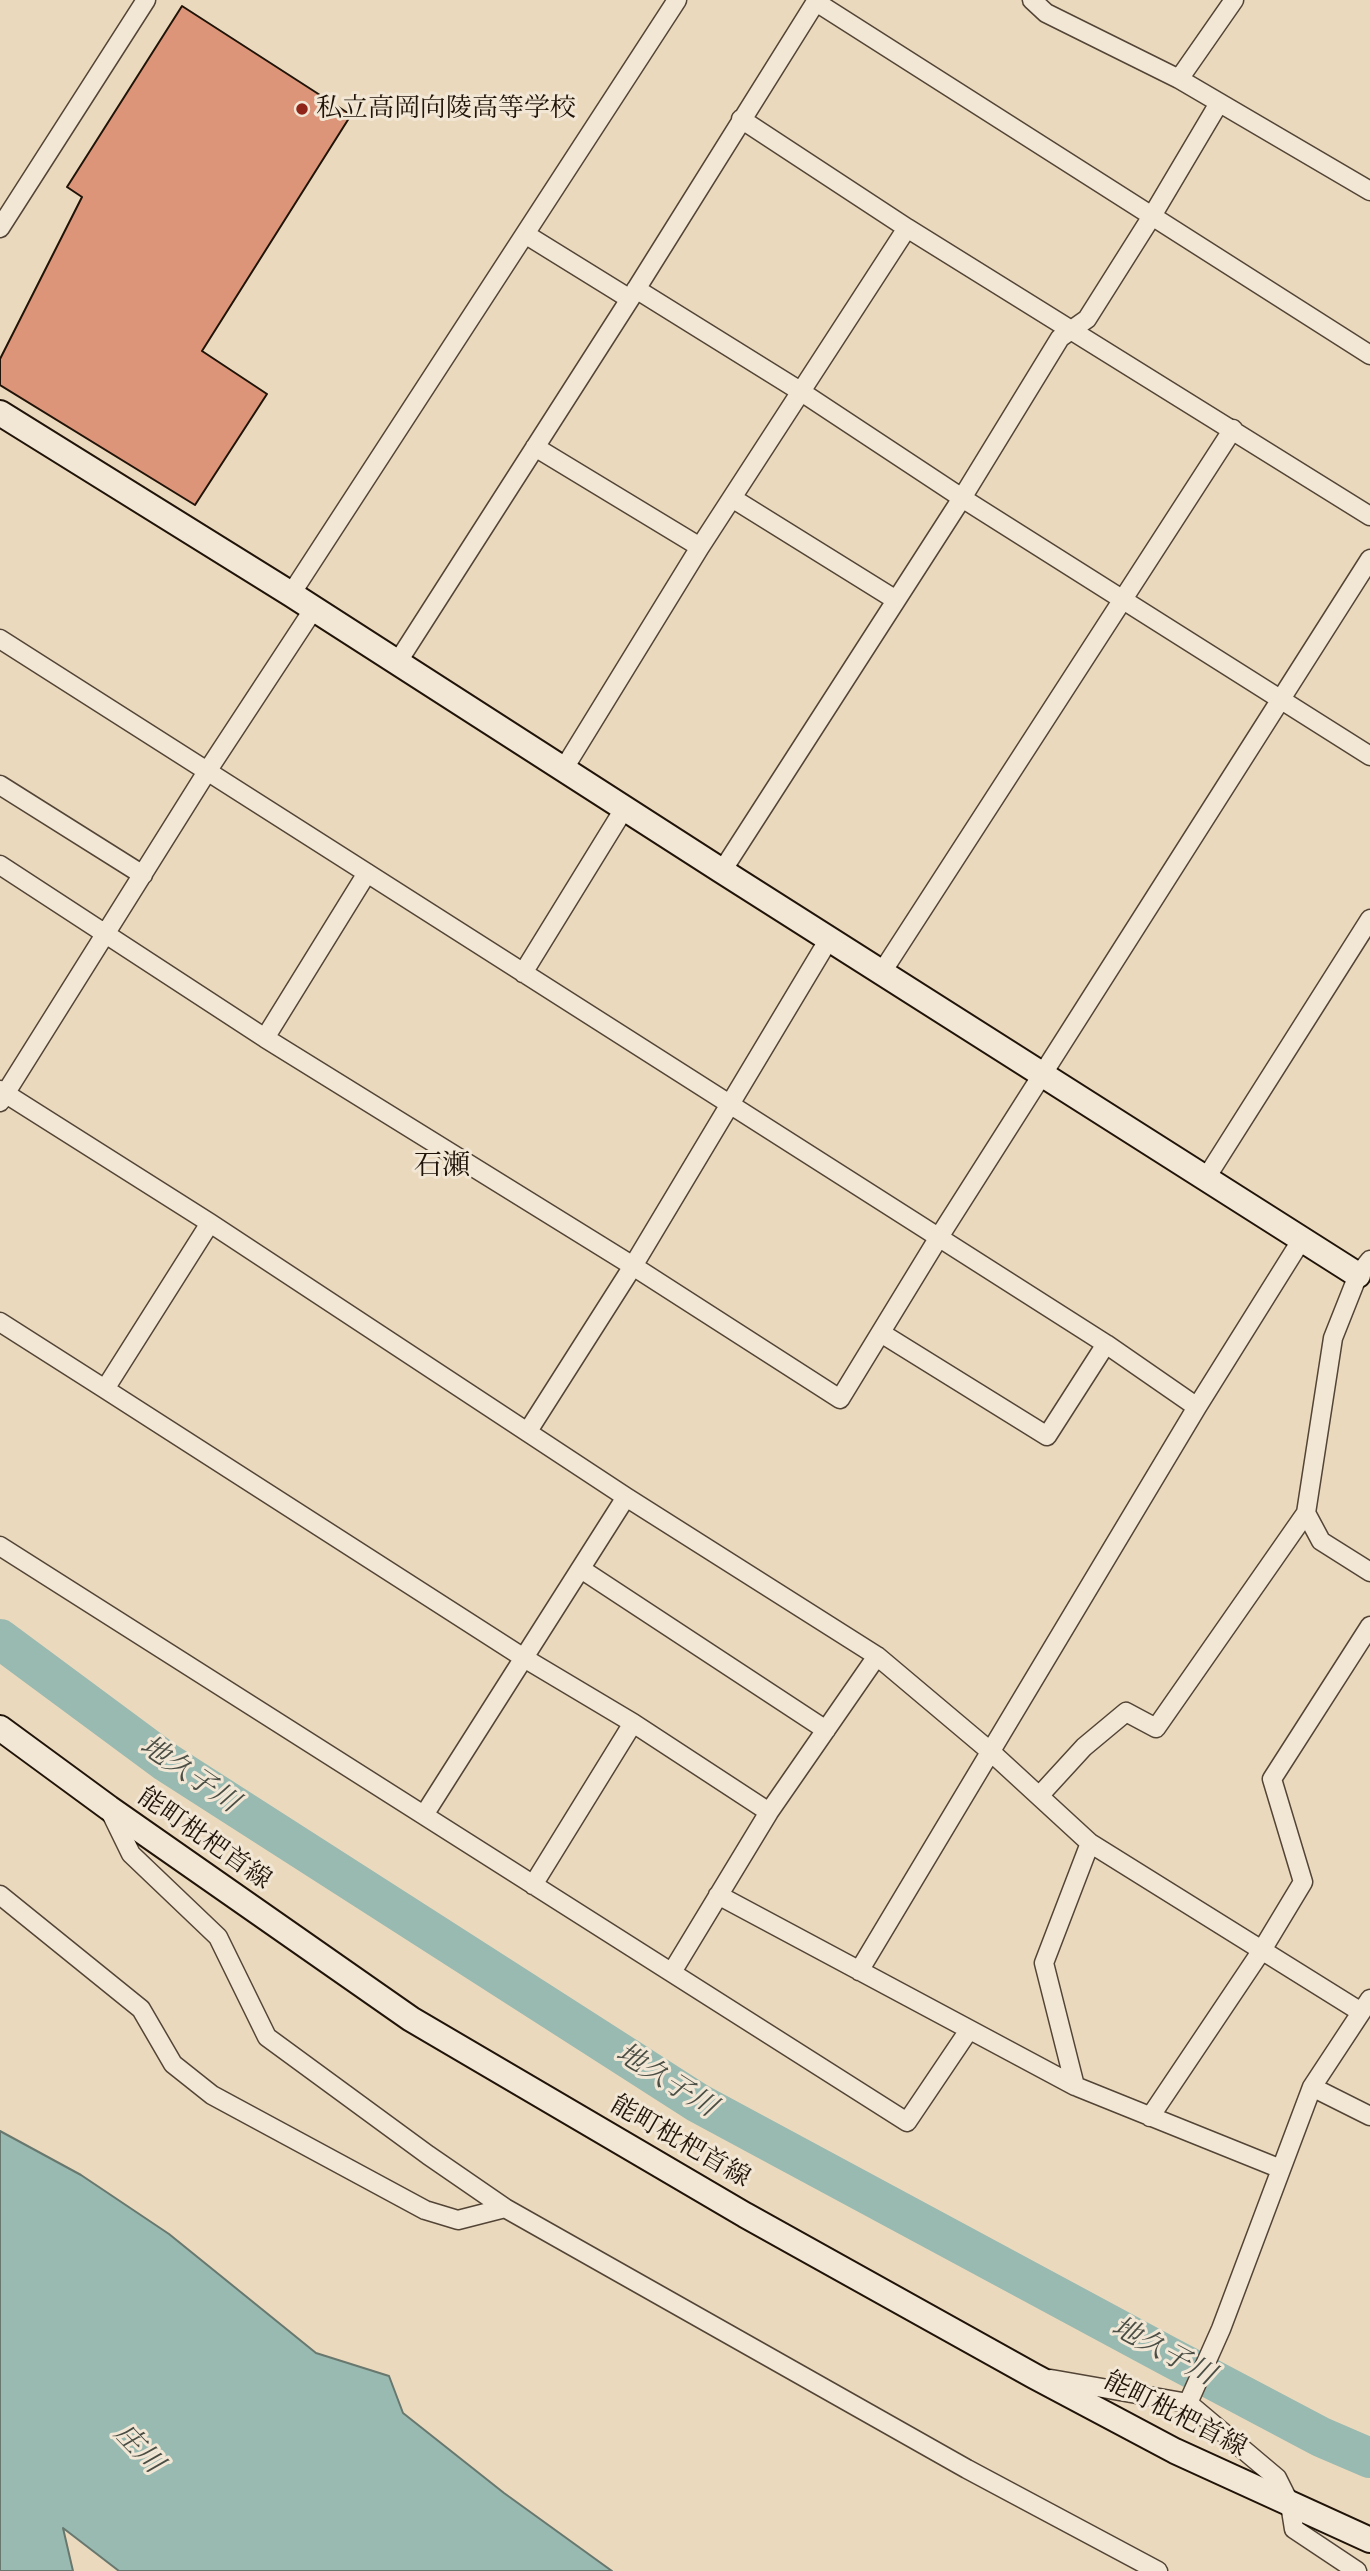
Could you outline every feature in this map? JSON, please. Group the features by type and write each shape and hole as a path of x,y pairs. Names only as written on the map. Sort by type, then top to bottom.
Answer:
{"street":[{"path":"0,228 146,0"},
{"path":"291,594 677,0"},
{"path":"1032,0 1046,13 1179,79 1370,191"},
{"path":"1179,79 1234,0"},
{"path":"397,663 816,1 1370,355"},
{"path":"722,871 962,498 1060,338 1087,319 1219,103"},
{"path":"741,119 907,228 1370,516"},
{"path":"563,769 700,547 907,228"},
{"path":"525,234 800,391 962,498 1370,756"},
{"path":"0,413 291,594 624,809 1302,1239 1364,1268 1333,1338 1306,1513 1156,1728 1126,1712 1084,1747 1040,1795"},
{"path":"882,972 1233,429"},
{"path":"536,447 700,547"},
{"path":"732,498 896,600"},
{"path":"0,865 265,1038 633,1266 840,1399 939,1237 1370,559"},
{"path":"313,610 2,1095 210,1223 626,1497 877,1656 1040,1795 1090,1843 1262,1950 1366,2005 1312,2087 1222,2329 1188,2403"},
{"path":"0,639 1106,1344 1197,1407"},
{"path":"0,785 143,875"},
{"path":"523,973 624,809"},
{"path":"265,1038 367,873"},
{"path":"1206,1178 1370,919"},
{"path":"528,1431 633,1266 829,939"},
{"path":"105,1389 210,1223"},
{"path":"859,1971 1197,1407 1302,1239"},
{"path":"0,1322 769,1812"},
{"path":"881,1333 1047,1436 1106,1344"},
{"path":"424,1815 626,1497"},
{"path":"1306,1513 1321,1541 1370,1572"},
{"path":"0,1546 907,2122 969,2031"},
{"path":"580,1569 826,1730"},
{"path":"1150,2117 1262,1950 1303,1882 1272,1779 1370,1626"},
{"path":"672,1972 769,1812 877,1656"},
{"path":"533,1885 633,1723"},
{"name":"能町枇杷首線","path":"0,1727 108,1808 411,2019 745,2215 1034,2376 1175,2451 1370,2540"},
{"path":"108,1808 131,1854 218,1937 267,2037 428,2155 505,2208 967,2469 1158,2571"},
{"path":"1075,2086 1044,1963 1090,1843"},
{"path":"0,1895 141,2009 173,2064 212,2095 425,2210 458,2220 505,2208"},
{"path":"718,1895 1075,2086 1281,2169"},
{"path":"1312,2087 1370,2116"},
{"path":"1034,2376 1188,2403 1277,2478 1290,2504 1294,2529 1357,2571"}],"water":[{"name":"庄川","path":"0,2131 81,2175 169,2234 316,2353 389,2376 403,2413 504,2493 612,2571 119,2571 63,2528 73,2571 0,2571"}],"building":[{"path":"182,6 351,115 202,351 267,394 195,505 0,385 0,359 82,197 67,187"}],"waterway":[{"name":"地久子川","path":"0,1639 166,1762 698,2103 1321,2437 1370,2458"}],"place":[{"name":"私立高岡向陵高等学校","path":"302,109"}],"district":[{"name":"石瀬","path":"442,1167"}]}
